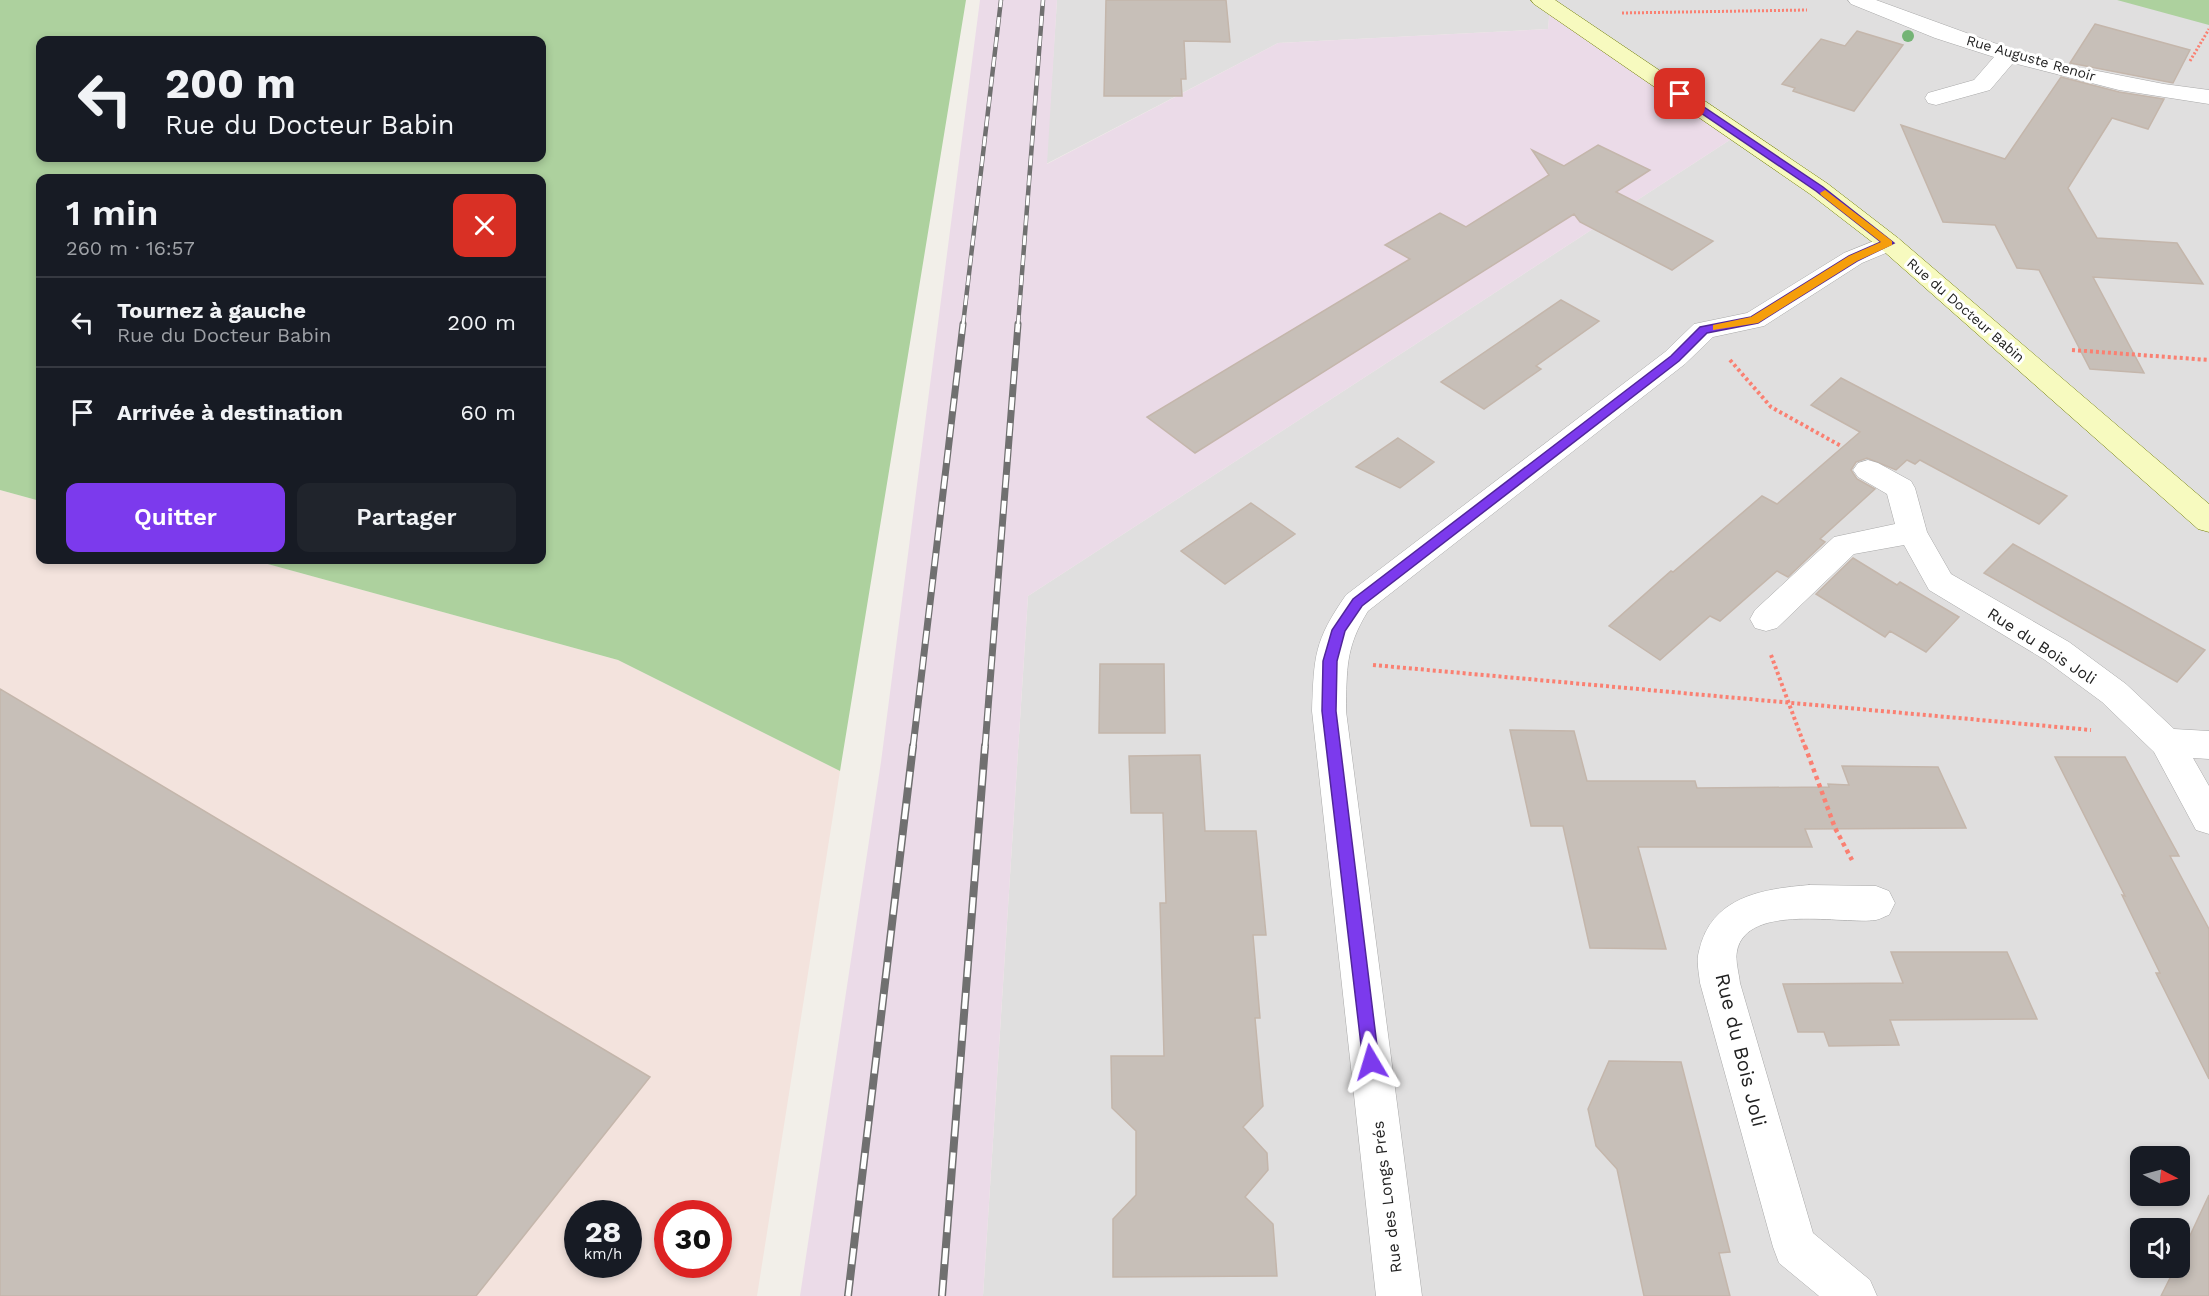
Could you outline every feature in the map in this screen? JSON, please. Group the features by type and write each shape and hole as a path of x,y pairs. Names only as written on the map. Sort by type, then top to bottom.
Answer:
{"main road":[{"name":"Rue du Docteur Babin","path":"1541,0 1819,189 1889,243 2209,521"}],"street":[{"name":"Rue Auguste Renoir","path":"1858,0 1895,16 2008,55 2077,74 2172,93 2209,97"},
{"path":"1935,98 1982,85 2008,55"},
{"path":"1704,330 1755,320 1853,258 1889,243"},
{"name":"Rue des Longs Prés","path":"1399,1296 1329,711 1330,661 1339,630 1357,603 1675,358 1704,330"},
{"path":"1766,619 1845,544 1912,532 1900,488 1868,471"},
{"name":"Rue du Bois Joli","path":"1912,532 1940,582 2057,651 2114,693 2166,742 2209,819"},
{"path":"2166,742 2209,745"},
{"name":"Rue du Bois Joli","path":"1854,1296 1795,1247 1720,983 1718,950 1731,924 1756,909 1791,902 1876,903"}],"path":[{"path":"1559,13 1807,10"},
{"path":"1704,330 1771,407 1855,454 1868,471"},
{"path":"2008,345 2209,360"},
{"path":"1766,619 1767,644 1835,828 1876,903"},
{"path":"1330,661 2124,733 2166,742"}],"shaded area":[{"path":"980,0 1057,0 1047,164 1278,43 1548,29 1550,7 1739,134 1028,596 983,1296 800,1296 881,762"},
{"path":"1057,0 2209,0 2209,1296 983,1296 1028,596 1739,134 1550,8 1548,29 1278,43 1046,164"},
{"path":"0,490 36,500 36,564 268,564 618,660 840,771 757,1296 0,1296"}],"green space":[{"path":"0,0 966,0 840,771 618,660 268,564 546,564 546,174 36,174 36,500 0,490"},
{"path":"2117,0 2209,0 2209,25"}],"building":[{"path":"1106,0 1226,0 1230,42 1184,41 1186,79 1181,79 1182,96 1104,96"},
{"path":"2095,24 2190,50 2173,83 2070,63"},
{"path":"1857,31 1903,45 1854,111 1793,91 1795,88 1782,84 1821,39 1845,46"},
{"path":"2061,77 2119,92 2164,99 2148,129 2112,118 2068,188 2097,238 2177,243 2203,284 2093,277 2144,373 2090,369 2039,270 2017,268 1995,225 1943,222 1901,125 2005,159"},
{"path":"1598,145 1650,170 1616,192 1713,241 1672,270 1580,222 1574,214 1195,453 1147,417 1410,259 1385,245 1440,213 1466,227 1549,175 1532,150 1564,166"},
{"path":"1561,300 1599,321 1536,366 1541,369 1484,409 1441,382"},
{"path":"1841,378 2067,496 2039,524 1920,460 1915,464 1907,460 1896,470 1867,458 1856,462 1851,470 1857,479 1875,489 1820,539 1825,542 1788,577 1777,571 1720,621 1710,616 1660,660 1609,626 1762,496 1777,504 1860,432 1811,405"},
{"path":"1398,438 1434,462 1400,488 1356,467"},
{"path":"1251,503 1295,534 1225,584 1181,551"},
{"path":"2013,544 2205,650 2177,682 1984,573"},
{"path":"1853,558 1897,585 1900,582 1959,617 1926,652 1890,631 1885,637 1816,594"},
{"path":"1100,664 1164,664 1165,733 1099,733"},
{"path":"0,689 650,1077 476,1296 0,1296"},
{"path":"1510,730 1574,731 1587,781 1695,781 1697,788 1829,787 1828,784 1849,785 1842,766 1938,767 1966,828 1805,829 1812,847 1638,847 1666,949 1590,948 1563,826 1531,826"},
{"path":"1200,755 1205,831 1256,831 1266,935 1253,935 1260,1018 1255,1018 1263,1106 1243,1127 1267,1153 1268,1170 1245,1197 1273,1224 1277,1276 1113,1277 1113,1219 1136,1195 1136,1131 1112,1108 1111,1056 1164,1056 1160,903 1166,903 1163,813 1131,813 1129,756"},
{"path":"2055,757 2125,757 2179,856 2170,856 2209,929 2209,1079 2156,973 2160,973 2122,895 2125,896"},
{"path":"1891,952 2007,952 2037,1019 1890,1020 1899,1045 1829,1046 1824,1032 1798,1032 1783,984 1903,983"},
{"path":"1609,1061 1681,1062 1730,1252 1719,1253 1730,1296 1644,1296 1617,1169 1596,1146 1588,1109"},
{"path":"2209,1195 2209,1296 2161,1296 2170,1278 2190,1278 2190,1236"}],"railway":[{"path":"963,325 1001,0"},
{"path":"1018,325 1043,0"},
{"path":"913,747 963,324"},
{"path":"985,747 1018,324"},
{"path":"848,1296 913,746"},
{"path":"942,1296 985,746"}],"slow traffic":[{"path":"1717,327 1755,320 1853,258 1889,243 1825,193"}],"route":[{"path":"1371,1062 1329,711 1330,661 1339,630 1357,603 1675,358 1704,330 1755,320 1853,258 1889,243 1819,189 1680,94"}]}
